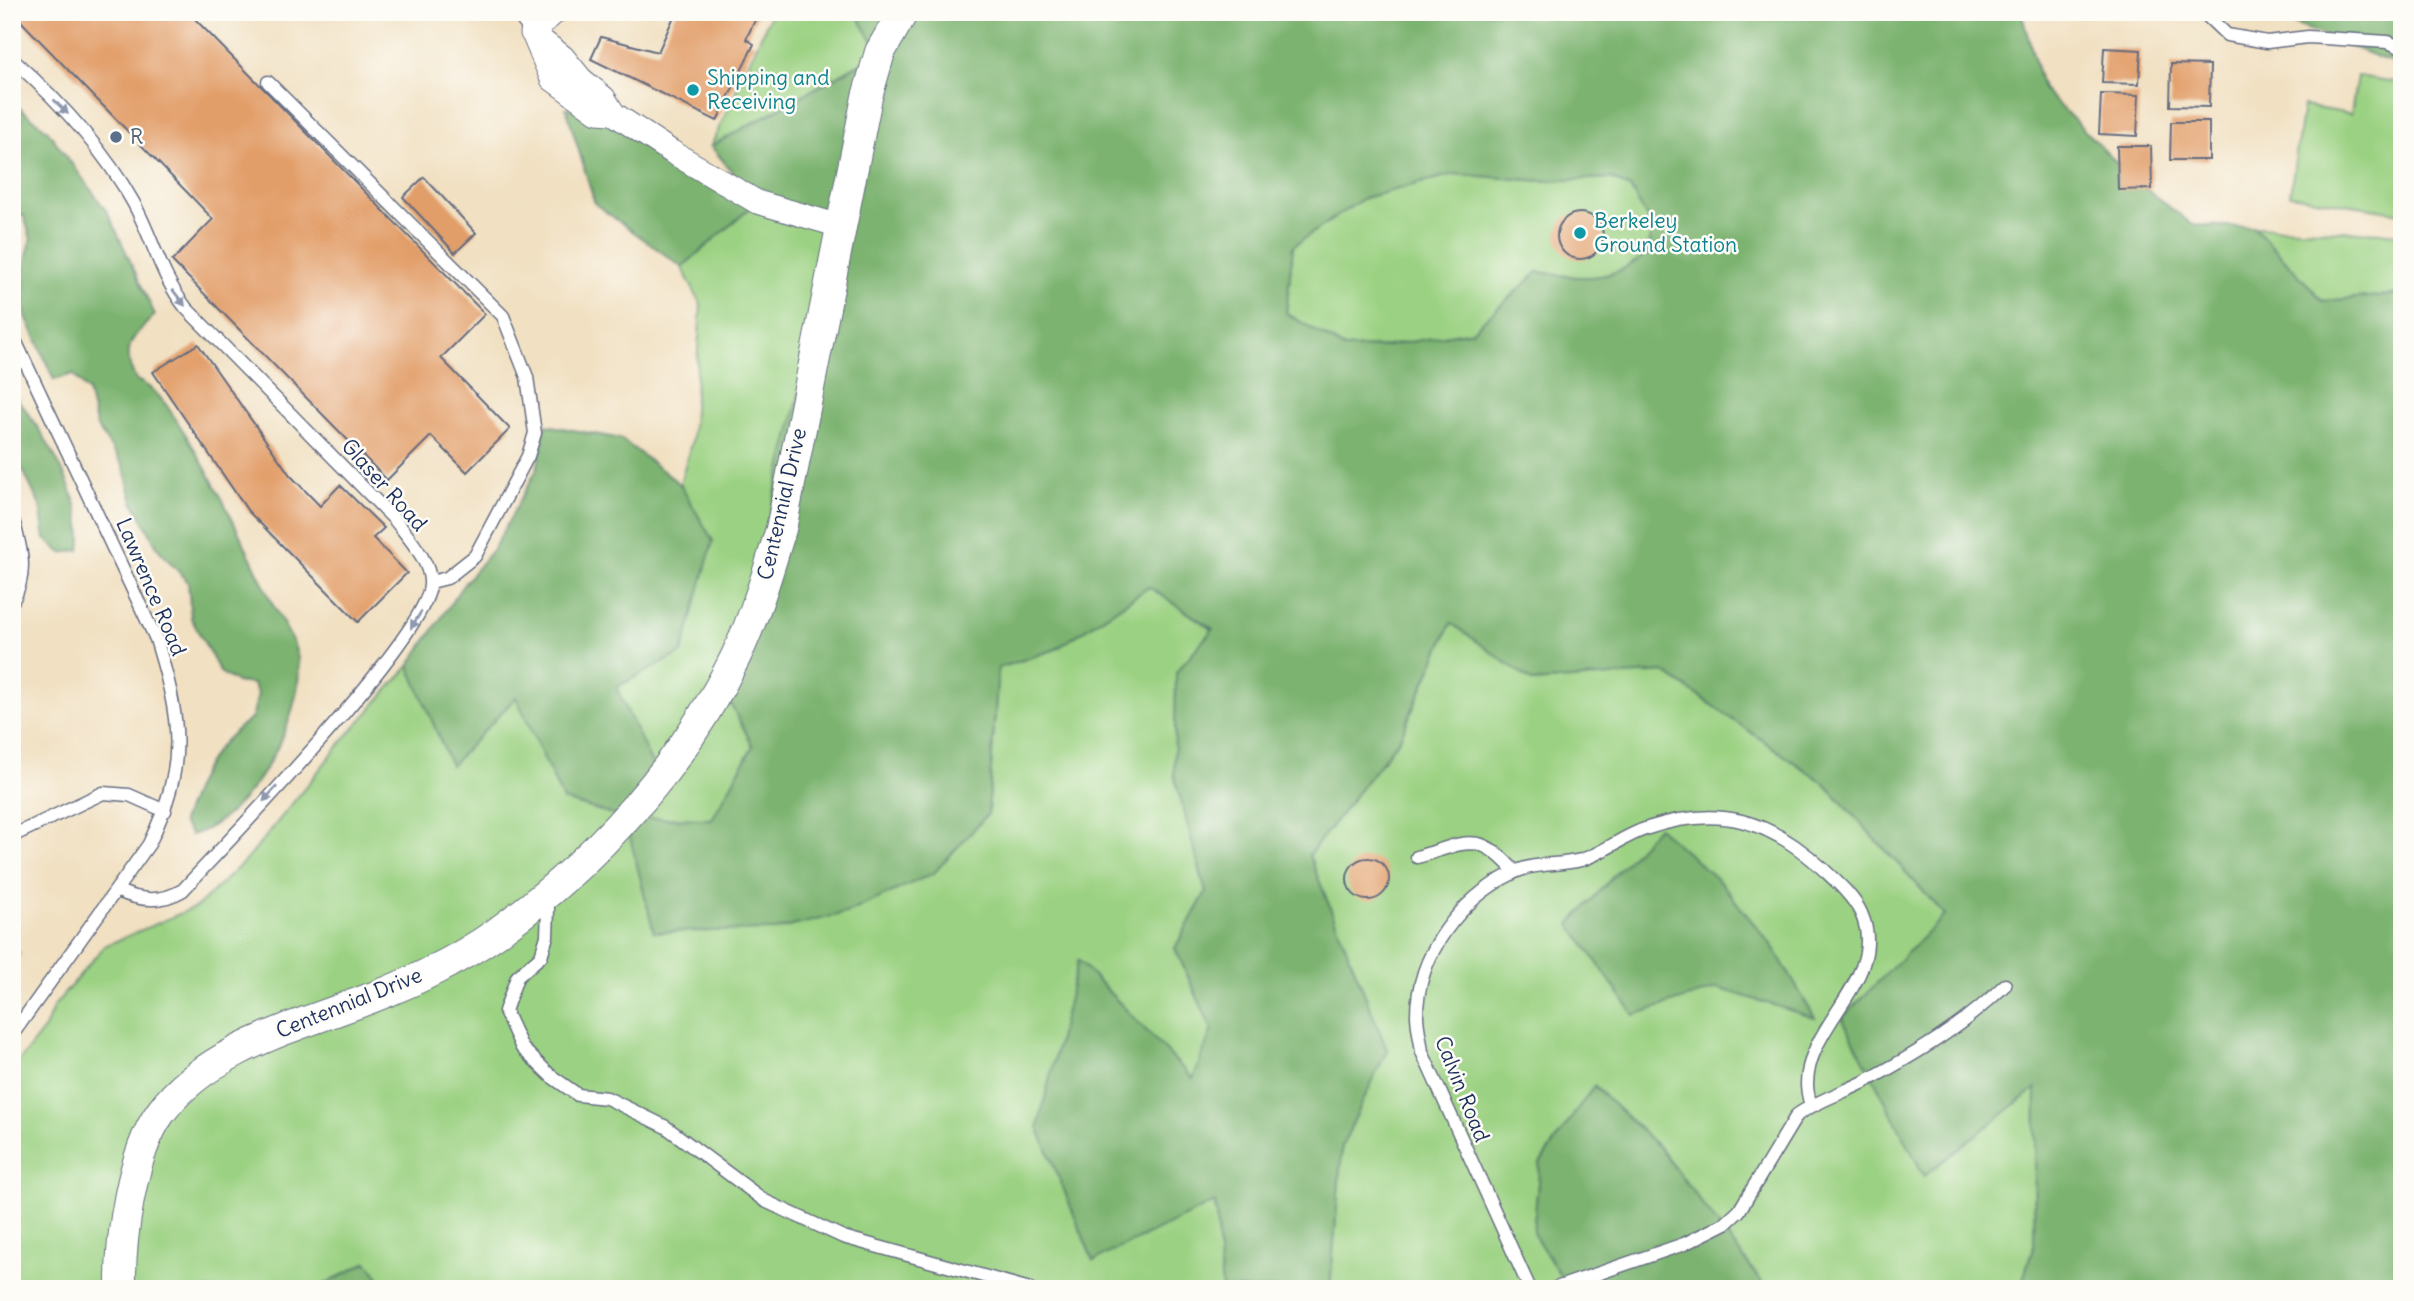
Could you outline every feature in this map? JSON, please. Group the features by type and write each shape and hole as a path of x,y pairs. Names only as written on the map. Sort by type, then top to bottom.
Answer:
{"street":[{"path":"555,12 532,33 552,79 597,112 614,114 757,202 840,226"},
{"name":"Centennial Drive","path":"121,1289 120,1258 134,1181 145,1145 160,1113 183,1088 248,1045 411,981 492,936 544,897 598,849 659,779 695,728 736,656 781,529 867,97 880,52 903,12"}],"lane":[{"path":"516,12 532,33"},
{"path":"2203,12 2227,35 2267,42 2308,37 2388,42 2402,48"},
{"name":"Glaser Road","path":"12,59 70,116 114,171 144,222 160,268 179,299 395,520 422,559 431,582"},
{"path":"118,891 133,897 156,900 183,890 365,688 413,626 428,600 431,582 447,578 475,556 528,456 535,433 527,377 503,316 268,82"},
{"name":"Lawrence Road","path":"12,334 88,492 159,651 178,726 176,770 165,811 149,844 118,891 12,1034"},
{"path":"12,517 24,568 20,589 12,602"},
{"path":"12,836 103,793 129,795 165,811"},
{"name":"Calvin Road","path":"1530,1289 1422,1052 1417,1015 1424,974 1436,944 1456,916 1515,872 1581,860 1645,828 1674,820 1703,817 1737,820 1774,831 1800,848 1845,890 1861,912 1868,935 1865,958 1809,1070 1807,1085 1811,1105"},
{"path":"1417,857 1469,843 1482,843 1499,853 1515,872"},
{"path":"544,897 548,909 547,936 541,956 517,977 505,1011 522,1048 551,1076 578,1095 607,1098 666,1127 731,1178 794,1216 843,1237 1030,1289"},
{"path":"1553,1289 1684,1244 1726,1223 1739,1211 1789,1124 1811,1105 1863,1083 1929,1046 1963,1023 2005,985"}],"green space":[{"path":"772,12 855,12 880,52 711,146"},
{"path":"855,12 2021,12 2043,89 2135,181 2193,225 2254,227 2323,301 2402,294 2402,1289 2020,1289 2034,1245 2036,1088 1924,1176 1842,1018 1945,915 1824,783 1664,672 1533,682 1451,623 1400,738 1309,855 1387,1050 1342,1146 1330,1289 1222,1289 1215,1202 1093,1261 1038,1127 1078,960 1193,1079 1212,1029 1175,948 1206,892 1174,774 1176,672 1213,629 1149,587 1056,649 998,668 988,814 934,873 849,912 776,930 654,932 625,818 563,800 516,697 451,766 409,666 463,585 494,548 537,469 546,425 621,439 680,484 713,541 682,653 616,687 659,779 626,818 712,819 753,746 720,684 736,655 840,226 757,202 682,267 595,204 566,108 597,112 755,200 711,146 880,53","holes":["1454,174 1542,181 1611,178 1630,188 1652,227 1648,252 1622,270 1596,277 1538,272 1472,331 1382,347 1344,348 1286,313 1293,246 1364,198"]},
{"path":"2264,12 2402,12 2402,68 2400,66"},
{"path":"2357,76 2402,83 2402,213 2290,195 2303,106 2351,114"},
{"path":"12,102 47,130 108,213 155,315 130,344 131,369 136,380 151,389 164,402 186,434 237,528 298,659 298,682 293,709 269,763 233,810 212,826 191,835 182,822 194,790 216,751 252,718 258,694 253,684 236,682 220,672 191,618 188,582 159,550 133,502 123,465 97,427 88,392 73,374 54,380 25,314 24,269 31,239 24,216 12,214"},
{"path":"1454,174 1542,181 1611,178 1630,188 1652,227 1649,252 1622,270 1596,277 1538,272 1472,331 1382,347 1345,348 1286,313 1293,246 1364,198"},
{"path":"757,202 840,226 781,529 720,683 753,746 712,819 626,818 654,932 988,814 998,668 1056,649 1149,587 1213,630 1174,774 1206,892 1175,948 1212,1029 1194,1080 1078,960 1215,1202 1222,1289 388,1289 367,1262 316,1289 12,1289 12,1070 45,1028 54,1006 104,946 198,906 251,855 345,738 409,666 454,762 516,697 563,800 616,687 682,653 712,541 680,484 692,440 701,305 682,267"},
{"path":"2254,227 2402,234 2402,294 2323,301"},
{"path":"12,397 17,398 28,413 62,470 77,511 81,531 80,550 62,553 45,539 40,506 12,447"},
{"path":"1451,622 1533,682 1664,672 1824,783 1945,915 2036,1087 2034,1245 2020,1289 1767,1289 1659,1147 1594,1086 1540,1163 1533,1233 1569,1289 1330,1289 1342,1146 1387,1050 1309,855 1400,738","holes":["1773,947 1814,1017 1718,988"]},
{"path":"1658,827 1721,883 1773,947 1815,1018 1718,988 1634,1015 1570,924"},
{"path":"1594,1086 1659,1147 1767,1289 1569,1289 1533,1233 1540,1163"},
{"path":"367,1262 388,1289 316,1289"}],"building":[{"path":"12,12 188,12 485,314 441,358 510,429 467,472 431,436 387,480 172,261 213,219"},
{"name":"Shipping and Receiving","path":"676,12 759,12 746,39 754,44 717,121 591,59 601,37 658,52"},
{"path":"2104,48 2141,50 2139,84 2102,83"},
{"path":"2171,64 2210,65 2209,107 2170,106"},
{"path":"2101,94 2139,95 2137,136 2099,134"},
{"path":"2171,122 2209,122 2209,160 2170,160"},
{"path":"2117,146 2151,146 2152,189 2118,190"},
{"path":"424,177 476,233 455,253 403,197"},
{"name":"Berkeley Ground Station","path":"1580,213 1596,220 1603,236 1596,252 1580,259 1564,252 1557,236 1564,220"},
{"path":"198,344 290,475 320,506 340,485 384,528 373,538 407,573 358,622 248,511 153,372"},
{"path":"1368,858 1383,864 1389,879 1383,894 1368,900 1353,894 1347,879 1353,864"},
{"path":"12,947 21,954 12,966"}],"place":[{"name":"Shipping and Receiving","path":"693,90"},
{"name":"R","path":"116,137"},
{"name":"Berkeley Ground Station","path":"1580,233"}]}
